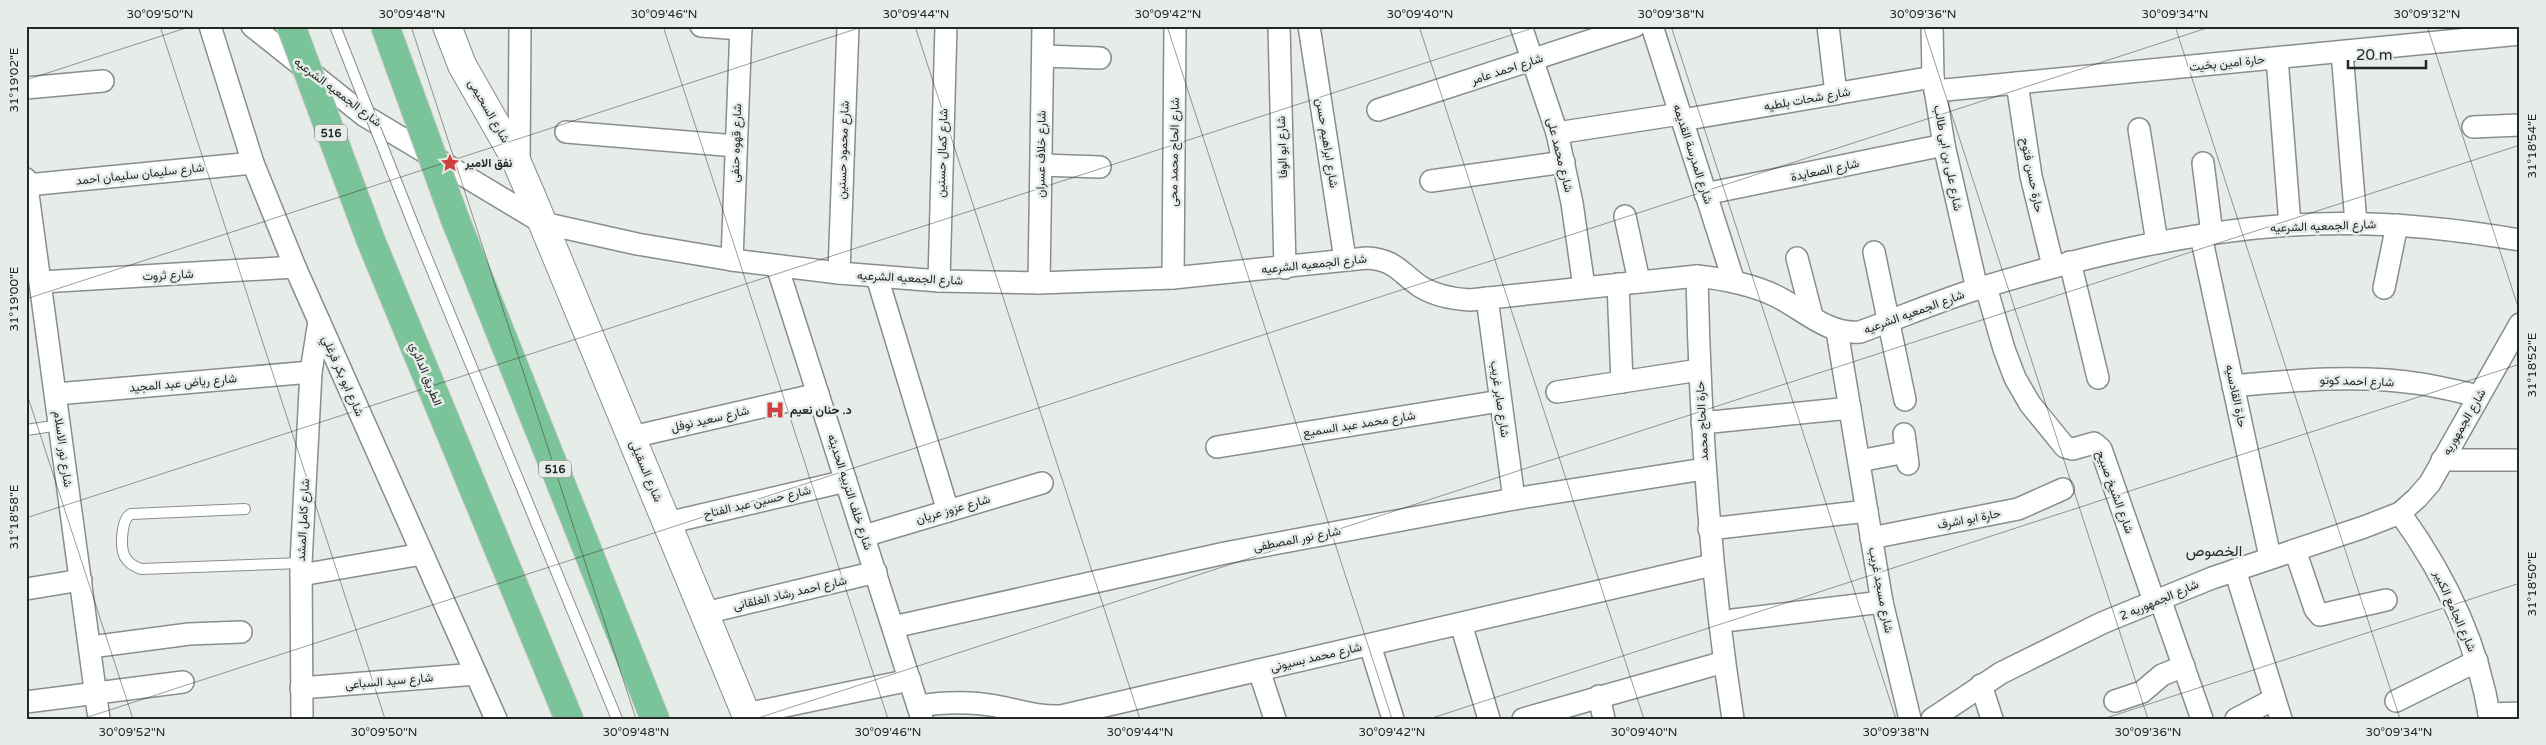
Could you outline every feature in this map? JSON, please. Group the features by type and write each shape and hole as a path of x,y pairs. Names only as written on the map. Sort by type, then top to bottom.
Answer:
{"highway":[{"name":"الطريق الدائري","path":"291,26 371,241 569,719"},
{"name":"516","path":"385,26 455,219 655,719"}],"street":[{"name":"شارع ابو بكر فرغلي","path":"210,26 253,163 295,267 496,719"},
{"name":"شارع الجمعيه الشرعيه","path":"252,26 365,116 543,223 637,244 732,260 877,277 1039,283 1173,278 1285,268 1345,259 1382,259 1396,265 1421,287 1438,295 1470,300 1697,276 1734,282 1775,295 1838,331 1860,332 1981,288 2062,264 2157,243 2206,235 2290,225 2356,223 2436,228 2520,240"},
{"name":"شارع السحيمى","path":"447,26 462,65 519,166 543,223"},
{"path":"519,166 520,26"},
{"path":"701,26 741,28"},
{"name":"شارع محمود حسنين","path":"839,273 848,26"},
{"name":"شارع كمال حسنين","path":"939,280 946,26"},
{"name":"شارع خلاف عسران","path":"1039,283 1043,26"},
{"name":"شارع الحاج محمد محى","path":"1173,278 1175,26"},
{"name":"شارع ابو الوفا","path":"1279,26 1285,268"},
{"name":"شارع ابراهيم حسن","path":"1309,26 1345,259"},
{"name":"شارع محمد على","path":"1521,26 1557,132 1578,237 1584,287"},
{"name":"شارع احمد عامر","path":"1378,110 1635,26"},
{"name":"شارع المدرسة القديمه","path":"1652,26 1734,282"},
{"path":"1828,26 1836,94"},
{"name":"شارع على بن ابى طالب","path":"1932,26 1934,84 1944,145 1981,288"},
{"name":"شارع قهوه حنفى","path":"732,260 741,28"},
{"name":"حارة امين بخيت","path":"1934,84 2017,83 2520,34"},
{"path":"2342,52 2356,223"},
{"path":"1043,56 1100,58"},
{"path":"2277,58 2290,225"},
{"path":"26,88 103,81"},
{"name":"حارة حسن فتوح","path":"2017,83 2031,176 2062,264 2098,378"},
{"name":"شارع شحات بلطيه","path":"1557,132 1681,117 1836,94 1934,84"},
{"path":"2473,128 2520,125"},
{"path":"2139,129 2157,243"},
{"path":"566,132 736,146"},
{"name":"شارع الصعايدة","path":"1705,194 1944,145"},
{"path":"1431,181 1564,162"},
{"name":"شارع سليمان سليمان احمد","path":"27,182 253,163"},
{"name":"حارة القادسيه","path":"2204,163 2206,235 2233,386 2270,557"},
{"path":"1041,165 1100,167"},
{"name":"شارع نور الاسلام","path":"27,182 31,254 40,282 82,580 99,719"},
{"path":"1625,216 1640,281"},
{"name":"شارع السقيلى","path":"543,223 747,716"},
{"path":"2384,288 2397,225"},
{"path":"1874,252 1905,400"},
{"path":"1797,258 1812,316"},
{"name":"شارع خلف التربيه الحديثه","path":"777,266 920,712"},
{"name":"شارع ثروت","path":"40,282 295,267"},
{"name":"حارة الحاج محمد","path":"1697,276 1704,469 1712,565 1733,719"},
{"path":"877,277 948,511"},
{"path":"1618,284 1622,382"},
{"name":"شارع الشيخ صبيح","path":"1981,288 2008,364 2030,404 2065,447 2073,449 2094,443 2100,447 2157,600"},
{"name":"شارع صابر غريب","path":"1487,298 1514,499"},
{"name":"شارع كامل المشد","path":"302,719 301,569 310,372 319,321"},
{"name":"شارع الجمهوريه","path":"2400,513 2423,491 2520,324"},
{"name":"شارع مسجد غريب","path":"1838,331 1882,602 1910,719"},
{"path":"1557,392 1699,370"},
{"name":"شارع رياض عبد المجيد","path":"56,394 310,372"},
{"name":"شارع احمد كوتو","path":"2233,386 2318,379 2375,380 2422,384 2479,396"},
{"name":"شارع سعيد نوفل","path":"632,437 818,394"},
{"name":"شارع محمد عبد السميع","path":"1217,447 1500,401"},
{"path":"1702,423 1850,408"},
{"path":"1859,461 1906,450"},
{"path":"2442,460 2516,460"},
{"name":"شارع نور المصطفى","path":"893,627 1225,553 1514,499 1704,469"},
{"name":"شارع حسين عبد الفتاح","path":"667,523 846,481"},
{"name":"شارع عزوز عريان","path":"864,536 1042,483"},
{"name":"حارة ابو اشرف","path":"1871,538 2018,509 2063,489"},
{"path":"1709,529 1866,511"},
{"name":"شارع الجمهوريه 2","path":"1932,719 1981,686 2052,647 2157,600 2270,557 2377,523 2400,513"},
{"name":"شارع الجامع الكبير","path":"2400,513 2427,550 2448,590 2477,661 2490,716"},
{"path":"2295,550 2315,609 2320,615 2386,600"},
{"path":"301,569 422,554"},
{"name":"شارع محمد بسيونى","path":"920,712 938,703 978,703 1032,715 1061,716 1712,565"},
{"path":"2235,570 2278,709 2236,719"},
{"name":"شارع احمد رشاد الغلقانى","path":"705,613 876,572"},
{"path":"26,589 82,580"},
{"path":"2157,600 2184,666 2202,719"},
{"path":"1733,620 1882,602"},
{"path":"1461,624 1489,719"},
{"path":"91,648 189,634 242,632"},
{"path":"1370,645 1393,719"},
{"path":"2396,701 2477,661"},
{"path":"1522,719 1724,662"},
{"path":"2115,701 2142,692 2162,675 2184,666"},
{"path":"1259,670 1275,719"},
{"name":"شارع سيد السباعى","path":"301,688 476,674"},
{"path":"747,716 910,680"},
{"path":"26,702 183,682"},
{"path":"1981,686 1992,719"},
{"path":"1599,696 1604,719"},
{"path":"2490,716 2520,713"}],"lane":[{"path":"335,26 417,234 617,719"},
{"path":"26,430 60,425"},
{"path":"246,508 131,514 125,517 123,523 124,555 134,566 141,569 301,569"}],"place":[{"name":"نفق الامير","path":"450,163"},
{"name":"د. حنان نعيم","path":"775,410"}],"district":[{"name":"الخصوص","path":"2214,551"}]}
